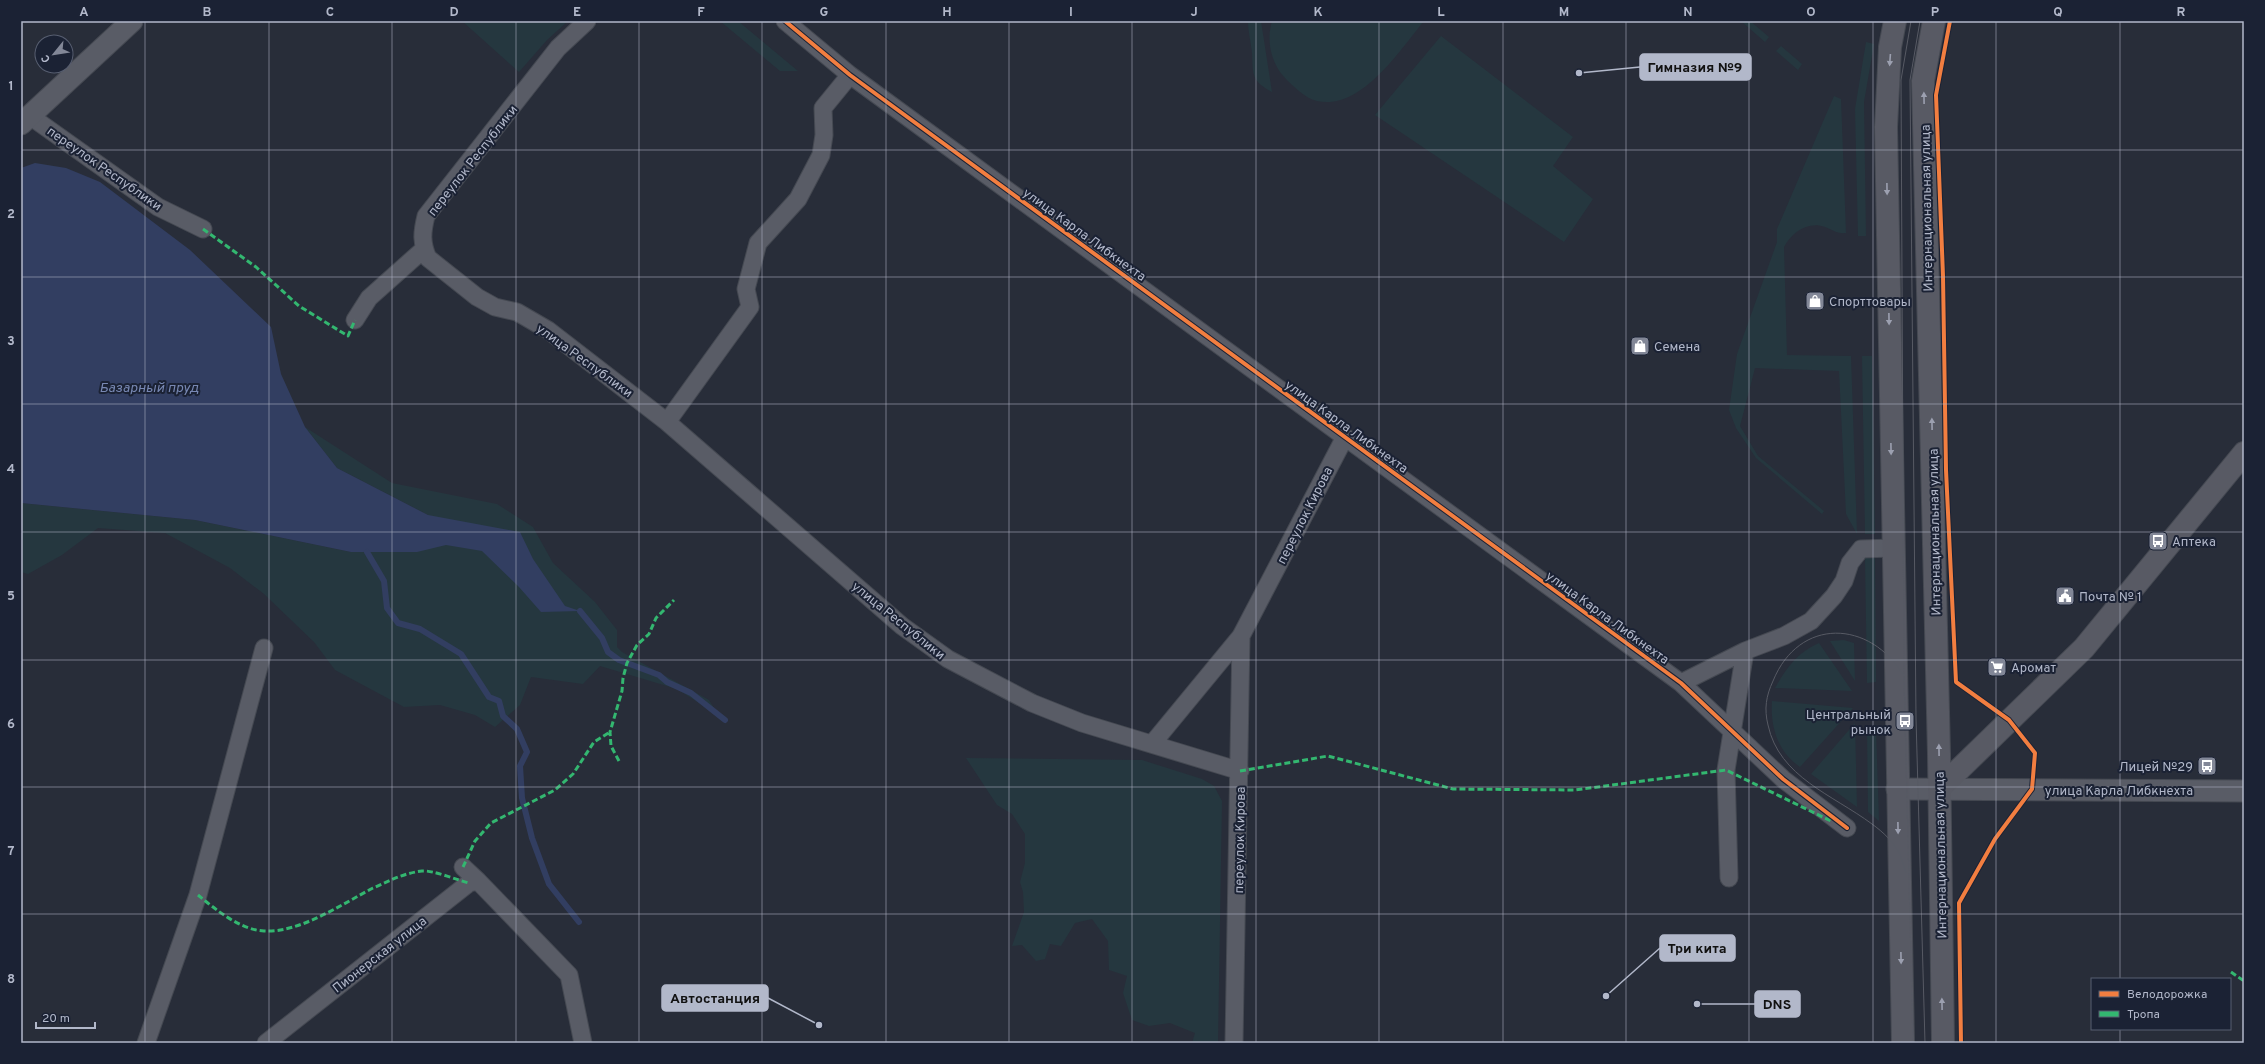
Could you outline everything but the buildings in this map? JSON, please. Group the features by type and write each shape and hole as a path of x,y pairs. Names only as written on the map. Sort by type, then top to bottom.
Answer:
{"main road":[{"path":"1895,21 1890,47 1886,127 1897,790 1903,1043"},
{"name":"Интернациональная улица","path":"1934,21 1924,81 1943,1043"},
{"path":"1939,789 2084,648 2244,453"}],"street":[{"path":"25,120 132,21"},
{"name":"переулок Республики","path":"424,249 422,238 426,216 558,48 587,21"},
{"name":"улица Карла Либкнехта","path":"785,21 850,75 1681,683 1782,779 1847,828"},
{"path":"667,422 750,307 746,289 758,243 798,199 821,155 824,135 823,108 850,75"},
{"name":"переулок Республики","path":"25,120 158,207 203,229"},
{"path":"355,320 369,298 424,249"},
{"name":"улица Республики","path":"424,249 428,258 477,297 495,307 517,312 548,330 667,422 902,626 948,659 1032,704 1082,723 1240,771"},
{"name":"переулок Кирова","path":"1152,744 1241,636 1344,436"},
{"path":"1681,683 1745,651 1784,636 1811,621 1834,596 1844,581 1850,563 1861,549 1893,548"},
{"name":"переулок Кирова","path":"1234,1043 1240,771 1241,636"},
{"path":"146,1043 198,895 264,648"},
{"path":"1729,878 1726,770 1745,651"},
{"name":"улица Карла Либкнехта","path":"1897,790 2244,791"},
{"path":"463,867 569,975 573,1002 583,1043"},
{"name":"Пионерская улица","path":"266,1043 469,883 478,881"}],"shaded area":[{"path":"462,21 568,21 547,40 519,72"},
{"path":"720,21 738,21 798,71 780,71"},
{"path":"1248,21 1261,21 1272,92 1260,84 1254,76"},
{"path":"1272,21 1424,21 1378,76 1364,88 1349,97 1333,102 1317,101 1308,98 1280,72 1273,59 1271,51 1270,29"},
{"path":"1741,21 1750,21 1769,37 1765,42"},
{"path":"1441,36 1573,137 1553,166 1593,199 1564,242 1375,115"},
{"path":"1866,42 1874,44 1864,102 1866,236 1858,236 1855,109"},
{"path":"1781,46 1802,64 1798,70 1776,51"},
{"path":"1834,96 1841,99 1846,233 1813,225 1796,232 1784,247 1787,355 1851,356 1857,534 1846,514 1839,371 1755,368 1740,426 1758,456 1824,511 1822,514 1756,458 1736,428 1729,410 1737,354 1777,242 1777,229"},
{"path":"1862,356 1872,356 1875,534 1865,534"},
{"path":"305,427 392,483 497,504 533,527 553,563 595,602 617,630 617,647 622,652 709,700 718,715 677,689 600,666 583,684 531,677 520,705 495,727 475,715 440,705 404,707 335,670 314,642 264,594 230,568 165,533 98,528 62,555 28,574 21,572 21,503 195,520 351,552 428,515 337,468"},
{"path":"1865,558 1875,558 1876,682 1867,683"},
{"path":"1844,640 1854,643 1855,681 1830,641"},
{"path":"1819,643 1852,691 1775,688 1793,661 1805,651"},
{"path":"1772,701 1853,708 1800,767 1786,754 1777,738 1772,720"},
{"path":"1855,723 1857,807 1811,774"},
{"path":"1867,729 1876,729 1879,821 1868,812"},
{"path":"966,758 1142,760 1202,779 1214,786 1222,801 1218,1043 1192,1043 1195,1033 1170,1023 1149,1026 1132,1020 1123,993 1127,976 1109,970 1108,941 1092,919 1075,923 1061,946 1050,944 1045,959 1036,961 1022,945 1012,946 1024,912 1023,892 1020,882 1025,863 1025,834 1012,814 997,805"}],"water":[{"name":"Базарный пруд","path":"35,163 66,168 100,182 190,250 271,327 281,374 305,427 337,468 428,515 520,532 533,559 565,606 580,611 541,612 519,587 482,551 446,545 417,552 351,552 195,520 21,503 21,168"}],"waterway":[{"path":"367,552 384,581 387,608 398,623 420,629 461,654 489,697 499,701 503,716 517,729 527,752 520,766 522,798 532,838 549,884 579,922"},
{"path":"580,611 602,638 608,652 619,660 659,675 667,682 691,693 725,720"}],"tram line":[{"path":"1911,21 1901,80 1904,676 1913,1043"},
{"path":"1920,21 1910,80 1916,718 1925,1043"},
{"path":"1904,676 1890,657 1873,644 1854,636 1836,633 1817,636 1800,645 1785,660 1773,681 1767,697 1766,708 1768,725 1774,743 1783,758 1795,772 1825,794 1872,824 1884,834 1898,850 1906,872"}],"marked path":[{"path":"203,229 256,267 299,306 348,336 355,320"},
{"path":"619,761 611,746 610,732 622,691 623,678 627,663 637,645 649,634 656,618 674,600"},
{"path":"463,867 475,841 491,823 555,790 573,774 594,742 610,732"},
{"path":"1240,771 1328,756 1453,789 1575,790 1726,770 1831,821"},
{"path":"198,895 237,923 255,930 264,931 278,930 306,922 373,888 415,872 432,872 469,883"},
{"path":"2231,972 2244,981"}],"cycle path":[{"path":"785,21 850,75 1681,683 1783,779 1847,828"},
{"path":"1950,21 1936,95 1943,276 1946,470 1956,682 2009,720 2035,753 2032,789 1995,839 1959,903 1961,1043"}],"place":[{"name":"Гимназия №9","path":"1579,73"},
{"name":"Спорттовары","path":"1815,301"},
{"name":"Семена","path":"1640,346"},
{"name":"Аптека","path":"2158,541"},
{"name":"Почта № 1","path":"2065,596"},
{"name":"Аромат","path":"1997,667"},
{"name":"Центральный рынок","path":"1905,721"},
{"name":"Лицей №29","path":"2207,766"},
{"name":"Три кита","path":"1606,996"},
{"name":"DNS","path":"1697,1004"},
{"name":"Автостанция","path":"819,1025"}]}
